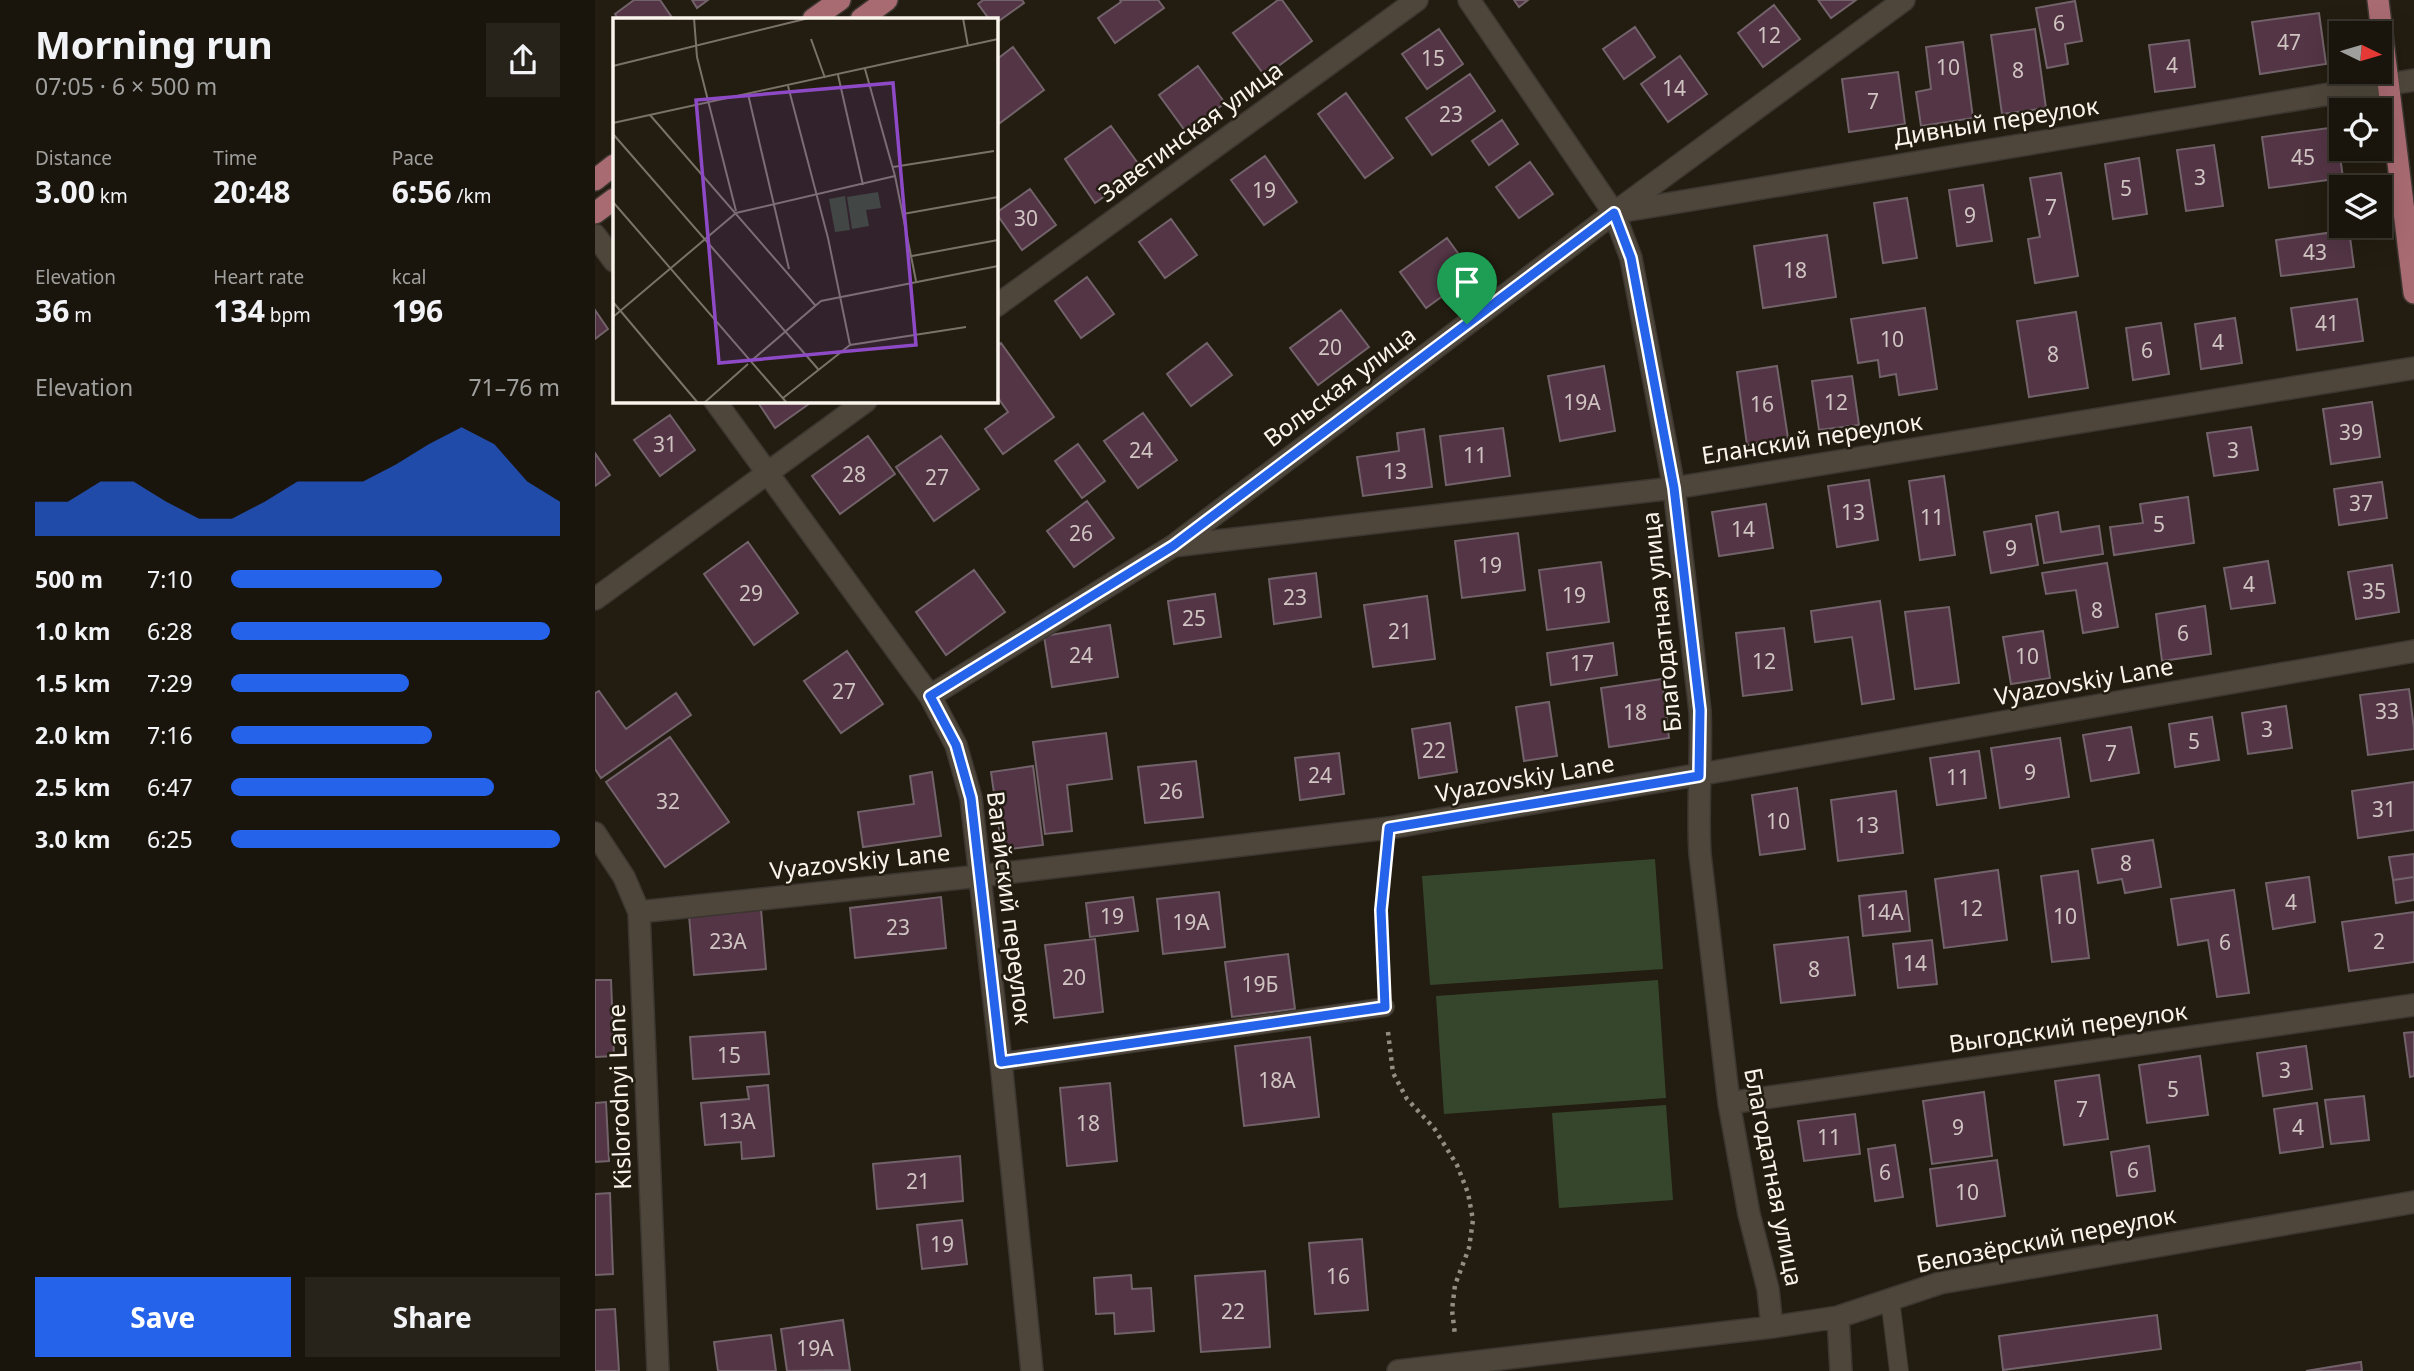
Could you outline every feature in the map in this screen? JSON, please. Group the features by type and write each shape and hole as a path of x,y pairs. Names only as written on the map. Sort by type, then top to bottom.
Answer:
{"main road":[{"path":"814,18 840,0"},
{"path":"862,18 887,0"},
{"path":"2378,0 2380,21"},
{"path":"2388,84 2414,293"},
{"path":"595,180 613,167"},
{"path":"595,213 613,200"}],"street":[{"name":"Заветинская улица","path":"997,305 1416,0"},
{"name":"Благодатная улица","path":"1469,0 1614,213 1631,258 1674,488 1700,710 1697,813 1700,853 1730,1103 1749,1214 1768,1289 1772,1327"},
{"name":"Вольская улица","path":"930,696 1173,546 1614,213 1904,0"},
{"name":"Дивный переулок","path":"2392,83 2414,80"},
{"name":"Дивный переулок","path":"1614,213 2388,84"},
{"path":"595,235 613,260"},
{"name":"Еланский переулок","path":"1173,546 1674,488 2414,368"},
{"name":"Вагайский переулок","path":"716,402 930,696 956,745 971,798 1033,1371"},
{"path":"595,599 865,402"},
{"name":"Vyazovskiy Lane","path":"639,912 980,876 1389,828 2414,651"},
{"name":"Kislorodnyi Lane","path":"595,833 625,877 639,912 658,1371"},
{"name":"Выгодский переулок","path":"1730,1103 2414,1005"},
{"name":"Белозёрский переулок","path":"1398,1371 1458,1364 1506,1365 1838,1317 1940,1283 2414,1202"},
{"path":"1838,1317 1842,1371"}],"lane":[{"path":"1001,1062 1385,1007"},
{"path":"1890,1299 1899,1371"}],"path":[{"path":"1389,828 1381,910 1385,1007 1393,1073 1407,1100 1434,1128 1457,1165 1468,1193 1473,1220 1469,1248 1455,1285 1452,1310 1458,1364"}],"green space":[{"path":"1655,859 1663,969 1430,985 1422,876"},
{"path":"1658,980 1666,1098 1444,1114 1436,996"},
{"path":"1666,1105 1673,1200 1559,1208 1552,1113"}],"building":[{"path":"634,0 660,0 672,18 617,18 615,14"},
{"path":"692,0 708,0 697,8"},
{"path":"983,0 1022,0 1024,3 997,22 997,18 988,18 978,4"},
{"path":"1120,0 1158,0 1164,8 1115,43 1098,18 1121,2"},
{"path":"1278,0 1282,0 1312,41 1265,76 1233,33"},
{"path":"1514,0 1528,0 1519,7"},
{"path":"1818,0 1856,0 1831,18"},
{"path":"2075,1 2082,41 2065,44 2068,64 2047,68 2036,8"},
{"path":"1774,5 1800,39 1763,67 1738,33"},
{"path":"2319,13 2326,64 2260,74 2252,22"},
{"path":"1635,27 1655,57 1624,79 1603,49"},
{"path":"1439,29 1463,64 1427,89 1402,54"},
{"path":"2035,29 2046,108 2002,114 1991,35"},
{"path":"2189,40 2195,87 2155,92 2149,45"},
{"path":"1963,42 1973,118 1921,126 1916,92 1931,89 1926,47"},
{"path":"1013,47 1044,90 997,125 997,59"},
{"path":"1680,56 1707,94 1668,122 1641,84"},
{"path":"1198,66 1225,103 1186,132 1159,95"},
{"path":"1898,72 1905,124 1849,132 1842,79"},
{"path":"1470,74 1495,111 1432,155 1406,118"},
{"path":"1346,93 1393,158 1365,178 1318,114"},
{"path":"1502,120 1518,144 1489,165 1472,141"},
{"path":"1111,126 1142,169 1095,203 1065,159"},
{"path":"2329,128 2329,161 2341,161 2343,175 2329,175 2329,180 2269,188 2262,137"},
{"path":"2214,145 2223,206 2186,211 2177,150"},
{"path":"1265,156 1297,202 1264,225 1231,180"},
{"path":"2139,158 2147,214 2113,219 2105,164"},
{"path":"1530,162 1553,194 1519,218 1496,187"},
{"path":"2061,173 2078,276 2035,283 2028,239 2040,237 2030,178"},
{"path":"1983,185 1992,241 1957,246 1949,190"},
{"path":"1030,189 1056,225 1022,250 997,212"},
{"path":"1907,198 1917,258 1883,263 1874,203"},
{"path":"1171,219 1197,255 1165,278 1139,242"},
{"path":"2329,233 2329,238 2350,238 2354,267 2281,276 2276,240"},
{"path":"1827,235 1836,297 1763,308 1754,246"},
{"path":"1447,238 1473,274 1426,308 1400,272"},
{"path":"1087,277 1114,314 1081,338 1055,301"},
{"path":"2357,299 2363,341 2297,350 2291,308"},
{"path":"1925,308 1937,389 1899,395 1896,374 1880,377 1878,360 1858,363 1851,319"},
{"path":"595,310 608,329 595,339"},
{"path":"1341,310 1369,347 1318,385 1290,348"},
{"path":"2076,312 2088,388 2029,397 2017,321"},
{"path":"2235,318 2242,363 2201,369 2195,324"},
{"path":"2161,323 2169,374 2133,380 2126,328"},
{"path":"1001,343 1054,417 1003,454 985,429 1008,412 997,396 997,345"},
{"path":"1207,343 1232,375 1191,406 1167,374"},
{"path":"1604,366 1615,431 1560,441 1548,376"},
{"path":"1777,366 1788,438 1747,445 1737,372"},
{"path":"1852,376 1859,425 1819,430 1812,381"},
{"path":"758,402 812,402 775,428"},
{"path":"2372,402 2380,457 2331,464 2323,409"},
{"path":"1143,413 1177,460 1138,488 1104,441"},
{"path":"670,415 695,450 660,476 634,440"},
{"path":"2251,427 2258,470 2214,476 2207,433"},
{"path":"1503,428 1510,476 1446,485 1440,436"},
{"path":"1424,429 1432,487 1363,496 1357,457 1399,451 1397,433"},
{"path":"868,436 895,474 840,514 812,476"},
{"path":"941,436 979,489 934,521 896,467"},
{"path":"1078,444 1105,481 1082,498 1055,461"},
{"path":"595,453 610,475 595,486"},
{"path":"1944,476 1955,555 1920,560 1909,481"},
{"path":"1869,480 1878,540 1837,547 1828,486"},
{"path":"2382,482 2387,518 2339,525 2334,489"},
{"path":"2188,497 2194,543 2114,555 2110,527 2143,523 2140,504"},
{"path":"1087,501 1114,538 1074,567 1047,531"},
{"path":"1766,504 1773,548 1719,556 1712,512"},
{"path":"2058,512 2061,532 2099,526 2103,554 2044,563 2036,516"},
{"path":"2031,524 2038,565 1991,573 1984,532"},
{"path":"1518,533 1525,590 1462,598 1455,541"},
{"path":"748,542 798,613 754,645 704,574"},
{"path":"2268,561 2275,603 2231,609 2224,568"},
{"path":"1601,562 1609,622 1547,630 1539,570"},
{"path":"2107,563 2118,627 2083,633 2076,590 2046,594 2042,573"},
{"path":"2392,565 2399,612 2356,619 2348,572"},
{"path":"974,570 1005,612 946,655 916,612"},
{"path":"1316,573 1321,617 1274,624 1269,579"},
{"path":"1215,594 1221,637 1174,644 1168,601"},
{"path":"1427,596 1435,659 1373,667 1364,605"},
{"path":"1880,601 1894,699 1862,704 1852,637 1815,642 1811,611"},
{"path":"2205,606 2211,654 2162,661 2156,614"},
{"path":"1949,607 1959,683 1915,689 1905,612"},
{"path":"1110,625 1118,677 1052,687 1044,636"},
{"path":"1784,628 1792,690 1743,696 1736,633"},
{"path":"2043,631 2050,678 2011,684 2003,637"},
{"path":"1613,643 1617,675 1551,685 1547,653"},
{"path":"847,651 883,704 841,733 804,681"},
{"path":"1662,679 1669,738 1609,747 1601,688"},
{"path":"2409,689 2414,749 2368,755 2360,695"},
{"path":"599,691 626,729 676,693 691,715 601,778 595,769 595,693"},
{"path":"1549,702 1557,756 1524,761 1516,707"},
{"path":"2286,706 2292,748 2248,754 2242,713"},
{"path":"2212,717 2219,760 2175,767 2169,724"},
{"path":"1450,723 1457,772 1419,778 1412,729"},
{"path":"2131,727 2139,773 2091,781 2083,735"},
{"path":"1106,733 1112,779 1067,785 1072,831 1045,834 1033,742"},
{"path":"670,737 729,822 665,867 606,782"},
{"path":"2060,738 2069,797 2000,808 1991,748"},
{"path":"1979,751 1986,798 1937,805 1930,758"},
{"path":"1339,753 1344,794 1300,800 1295,758"},
{"path":"1196,761 1203,817 1145,823 1138,767"},
{"path":"1033,766 1043,845 1002,850 991,772"},
{"path":"932,772 941,836 863,847 858,812 914,804 910,776"},
{"path":"2414,782 2414,830 2358,838 2352,791"},
{"path":"1797,788 1805,849 1760,855 1752,795"},
{"path":"1896,791 1903,853 1838,861 1831,800"},
{"path":"2153,840 2161,887 2125,893 2122,879 2098,883 2092,849"},
{"path":"2414,854 2414,877 2393,880 2389,857"},
{"path":"1998,870 2007,940 1944,948 1935,879"},
{"path":"2078,871 2089,958 2052,962 2041,876"},
{"path":"2309,877 2315,922 2273,929 2266,883"},
{"path":"2414,877 2414,900 2396,903 2393,880"},
{"path":"2234,890 2249,993 2217,997 2208,940 2178,945 2171,899"},
{"path":"1906,891 1910,931 1863,936 1859,896"},
{"path":"1219,892 1225,947 1163,954 1157,899"},
{"path":"941,897 946,948 855,958 850,908"},
{"path":"1133,897 1138,931 1090,937 1086,903"},
{"path":"761,909 766,969 694,975 689,915"},
{"path":"2414,912 2414,962 2349,971 2342,922"},
{"path":"1848,937 1855,995 1781,1003 1774,945"},
{"path":"1095,939 1103,1012 1054,1018 1045,945"},
{"path":"1932,940 1937,984 1898,988 1893,944"},
{"path":"1288,954 1295,1009 1232,1017 1225,962"},
{"path":"595,980 611,980 614,1056 595,1057"},
{"path":"765,1032 769,1074 693,1079 690,1037"},
{"path":"2414,1032 2414,1076 2410,1077 2404,1033"},
{"path":"1310,1037 1319,1117 1244,1126 1235,1046"},
{"path":"2306,1046 2312,1089 2263,1096 2257,1053"},
{"path":"2200,1056 2208,1115 2147,1123 2139,1065"},
{"path":"2099,1075 2108,1139 2064,1145 2055,1081"},
{"path":"1110,1083 1117,1161 1067,1166 1060,1088"},
{"path":"768,1085 774,1156 742,1159 741,1142 705,1145 701,1103 749,1099 747,1087"},
{"path":"1984,1092 1992,1156 1932,1164 1923,1101"},
{"path":"2364,1096 2369,1140 2331,1144 2325,1100"},
{"path":"606,1102 609,1161 595,1162 595,1103"},
{"path":"2317,1103 2323,1147 2280,1153 2274,1109"},
{"path":"1855,1114 1860,1154 1804,1161 1798,1121"},
{"path":"1895,1145 1903,1197 1875,1201 1868,1149"},
{"path":"2149,1146 2155,1191 2117,1196 2111,1152"},
{"path":"960,1156 963,1201 877,1209 873,1164"},
{"path":"1997,1160 2005,1216 1937,1226 1930,1169"},
{"path":"610,1193 613,1274 595,1275 595,1194"},
{"path":"962,1220 967,1264 922,1269 917,1225"},
{"path":"1362,1239 1368,1310 1315,1314 1309,1243"},
{"path":"1265,1271 1270,1347 1201,1352 1195,1276"},
{"path":"1131,1275 1132,1289 1151,1288 1154,1331 1115,1334 1114,1313 1096,1314 1094,1278"},
{"path":"615,1309 619,1371 595,1371 595,1310"},
{"path":"2157,1315 2161,1349 2003,1370 1999,1336"},
{"path":"843,1320 850,1370 787,1371 781,1329"},
{"path":"771,1335 776,1371 718,1371 714,1342"},
{"path":"2361,1362 2362,1371 2306,1371"}],"route":[{"path":"1614,213 1631,258 1674,488 1700,710 1699,776 1389,828 1381,910 1385,1007 1001,1062 971,798 956,745 930,696 1173,546 1467,324 1614,213"}]}
